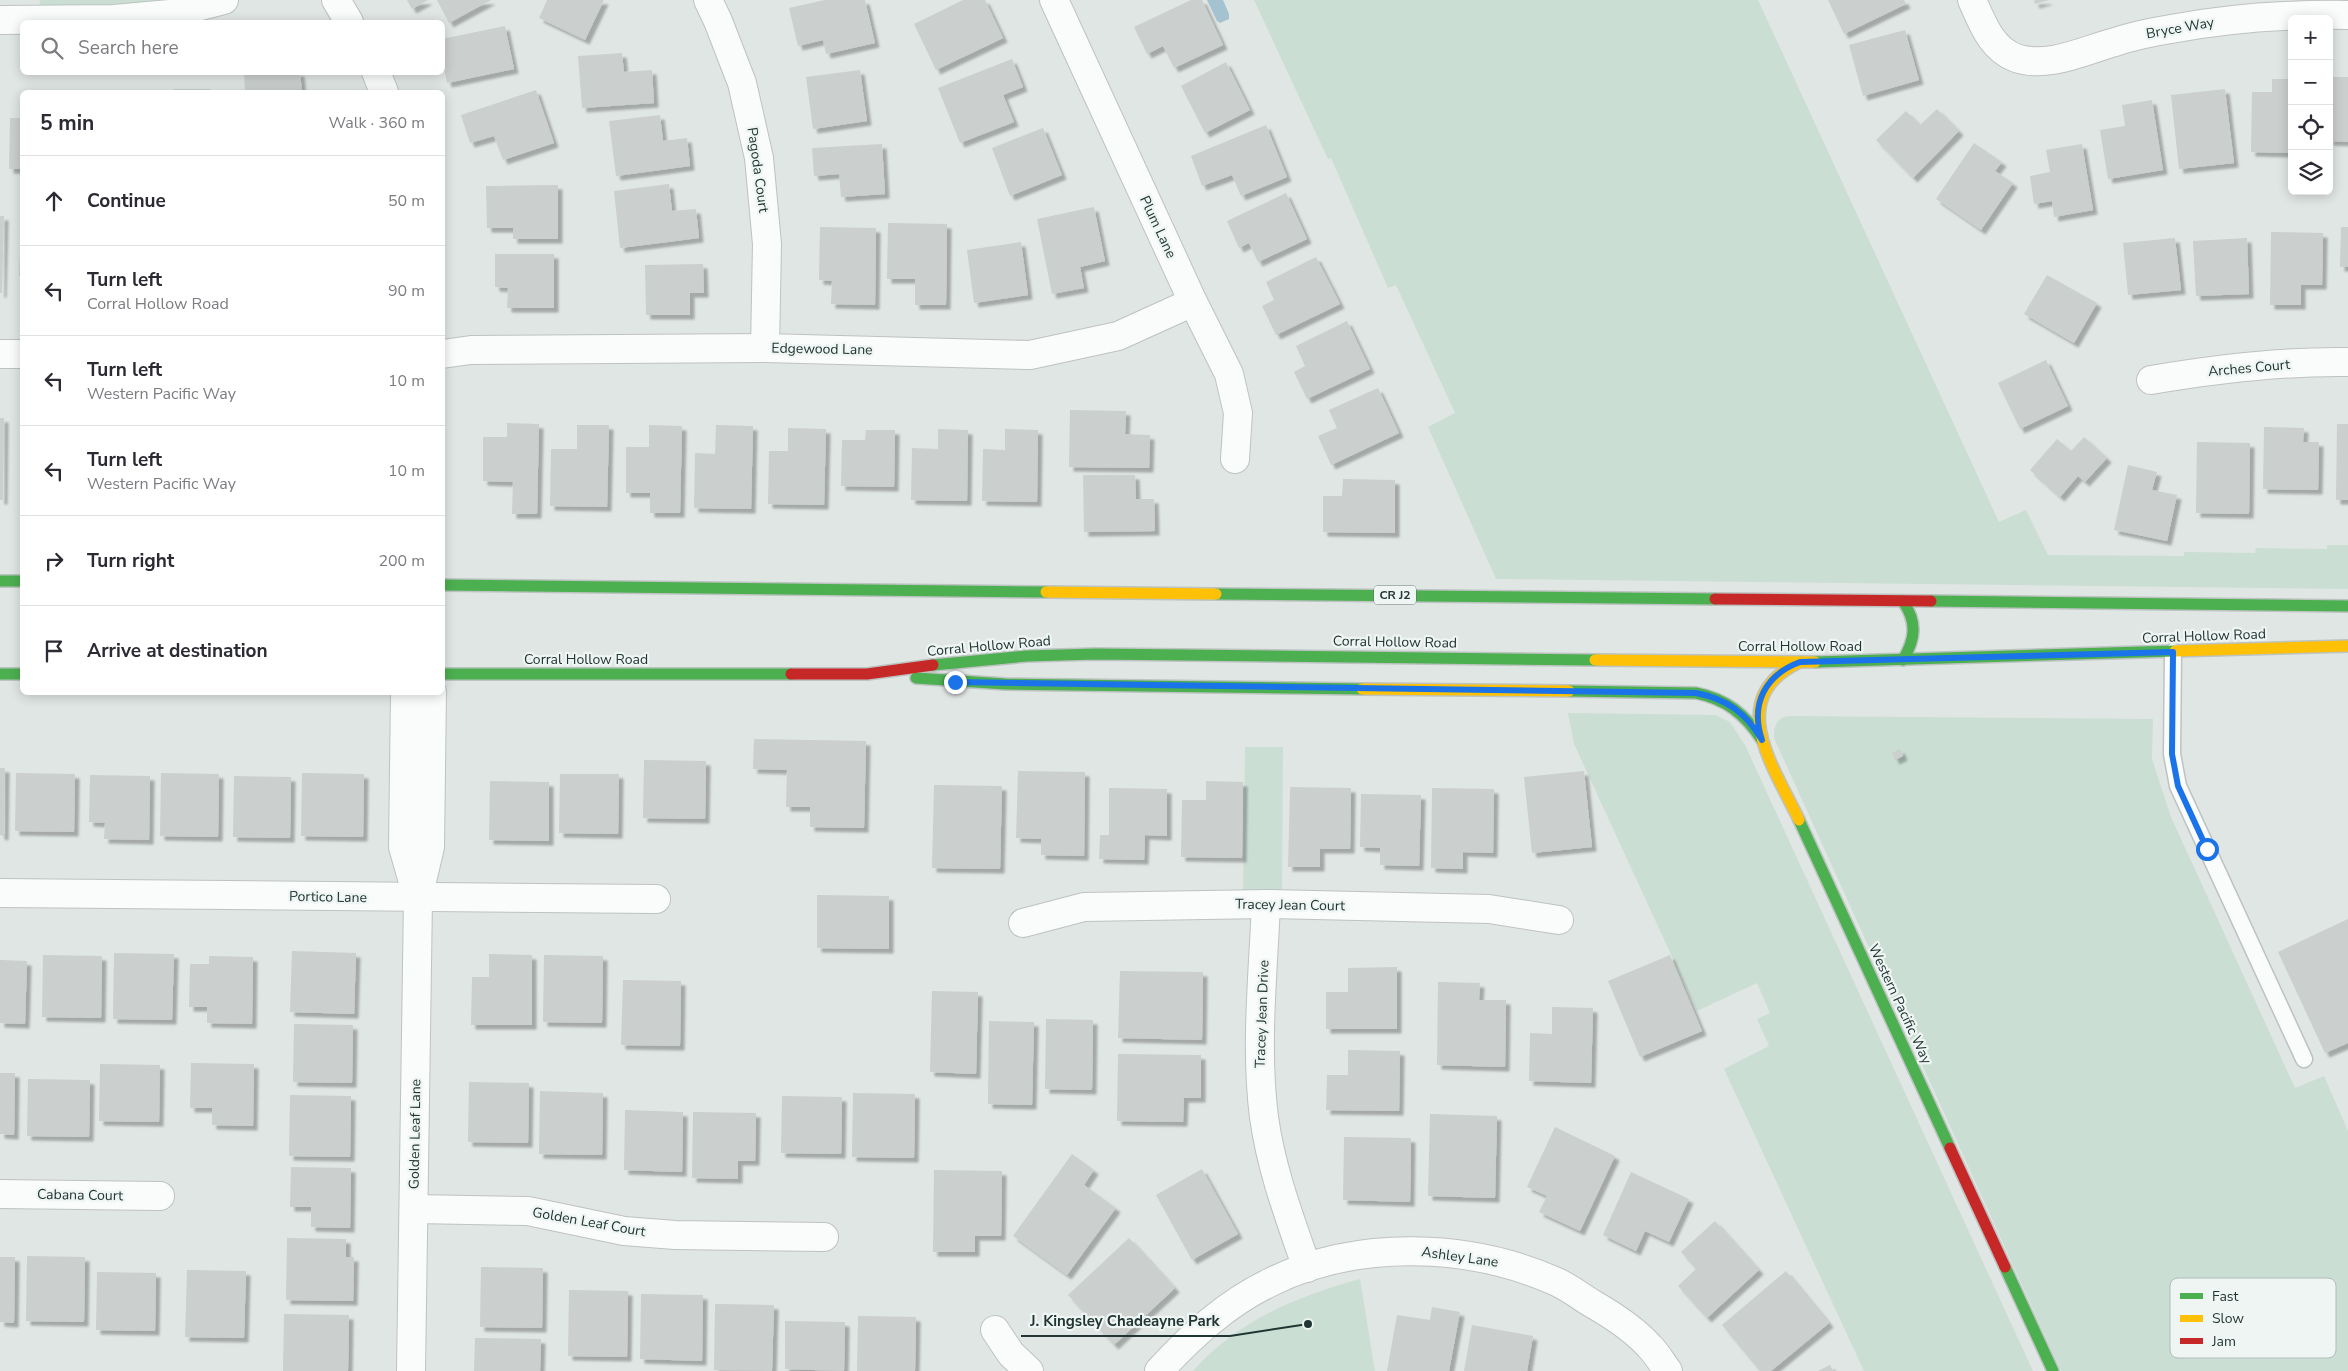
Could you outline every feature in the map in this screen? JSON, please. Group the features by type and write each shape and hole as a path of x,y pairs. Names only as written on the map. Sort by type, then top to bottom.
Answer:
{"main road":[{"path":"0,581 20,581"},
{"name":"Corral Hollow Road","path":"445,585 2348,606"},
{"path":"1903,601 1912,614 1915,630 1913,646 1903,660"},
{"name":"Corral Hollow Road","path":"445,674 867,674 958,661 1096,654 1800,662 2348,646"},
{"name":"Western Pacific Way","path":"1800,662 1778,673 1763,692 1757,716 1762,740 2053,1371"},
{"path":"0,674 20,674"},
{"path":"867,674 1005,684 1696,693 1725,701 1753,725 1762,740"}],"street":[{"path":"0,20 114,19 170,14 224,0"},
{"path":"336,0 348,20"},
{"name":"Pagoda Court","path":"708,0 742,83 759,158 768,244 765,348"},
{"name":"Plum Lane","path":"1054,0 1193,302 1229,374 1238,413 1234,459"},
{"name":"Bryce Way","path":"1972,0 1997,47 2015,58 2033,62 2051,60 2169,29 2230,19 2290,14 2348,15"},
{"path":"377,75 383,90"},
{"name":"Edgewood Lane","path":"445,354 471,350 765,348 1030,355 1118,336 1193,302"},
{"path":"0,354 20,354"},
{"name":"Arches Court","path":"2151,380 2207,371 2348,362"},
{"name":"Golden Leaf Lane","path":"405,695 403,847 418,898"},
{"name":"Golden Leaf Lane","path":"411,1371 418,898 430,847 432,695"},
{"name":"Portico Lane","path":"0,893 656,899"},
{"name":"Tracey Jean Court","path":"1023,924 1084,907 1266,904 1489,909 1559,920"},
{"name":"Tracey Jean Drive","path":"1266,904 1259,1062 1264,1119 1275,1168 1307,1268"},
{"name":"Cabana Court","path":"0,1194 160,1196"},
{"name":"Golden Leaf Court","path":"414,1209 528,1211 624,1231 675,1235 824,1237"},
{"name":"Ashley Lane","path":"1159,1371 1183,1345 1220,1313 1272,1281 1307,1268 1364,1255 1412,1250 1497,1261 1558,1282 1611,1315 1649,1346 1668,1371"},
{"path":"995,1330 1011,1354 1029,1371"}],"lane":[{"path":"2173,652 2172,754 2178,786 2304,1059"}],"green space":[{"path":"40,0 179,0 150,5 39,9"},
{"path":"1254,0 1758,0 1999,522 2026,510 2048,555 2184,556 2184,552 2255,553 2256,548 2327,549 2327,545 2348,545 2348,589 1496,579 1428,427 1455,413 1396,285 1388,288 1331,158 1328,159"},
{"path":"1568,713 1715,715 1730,722 1745,745 2033,1371 1864,1371 1724,1069 1769,1046 1757,1019 1770,1013 1757,983 1697,1011 1574,744"},
{"path":"1785,717 2153,719 2152,759 2171,817 2295,1088 2324,1076 2348,1131 2348,1371 2061,1371 1774,738 1777,723"},
{"path":"1245,747 1283,747 1282,896 1243,895"},
{"path":"1360,1279 1375,1371 1193,1371 1210,1353 1249,1324 1291,1302"}],"water":[{"path":"1207,0 1223,0 1229,14 1229,19 1220,23 1217,21"}],"building":[{"path":"407,0 428,0 412,9"},
{"path":"437,0 491,0 449,23"},
{"path":"547,0 604,0 585,40 539,18"},
{"path":"825,0 865,0 875,43 826,54 823,40 798,46 789,8"},
{"path":"963,0 985,0 1003,38 936,70 914,24"},
{"path":"1191,0 1202,0 1223,45 1174,68 1163,46 1147,54 1134,27"},
{"path":"1828,0 1904,0 1906,4 1844,34"},
{"path":"2034,0 2049,0 2035,4"},
{"path":"505,26 514,69 447,83 445,73 445,38"},
{"path":"1905,30 1919,80 1863,96 1849,45"},
{"path":"622,53 624,72 652,70 654,103 582,108 578,56"},
{"path":"1012,59 1023,87 1003,95 1014,122 960,143 938,88"},
{"path":"1226,62 1250,110 1205,133 1181,86"},
{"path":"860,70 867,121 813,129 806,77"},
{"path":"244,75 300,75 302,90 245,90"},
{"path":"2333,77 2348,77 2348,142 2333,141"},
{"path":"2272,79 2288,79 2288,153 2251,152 2252,92 2272,92"},
{"path":"174,89 210,89 210,90"},
{"path":"2225,89 2234,163 2179,169 2171,95"},
{"path":"536,90 554,143 503,160 494,136 470,143 461,115"},
{"path":"2152,100 2163,170 2108,179 2100,130 2125,126 2122,105"},
{"path":"1937,109 1959,131 1913,178 1876,140 1906,111 1920,125"},
{"path":"660,115 663,141 687,138 690,166 616,176 609,121"},
{"path":"10,118 20,118 20,169 9,169"},
{"path":"1266,125 1287,177 1241,196 1232,175 1202,186 1191,156"},
{"path":"1043,128 1062,175 1010,196 992,148"},
{"path":"1974,143 2002,162 1995,171 2013,183 1981,230 1936,199"},
{"path":"882,144 885,194 841,197 839,174 814,176 812,148"},
{"path":"2082,144 2093,210 2054,217 2052,201 2034,204 2030,176 2050,172 2046,150"},
{"path":"669,184 672,211 696,209 699,238 620,248 614,191"},
{"path":"558,185 558,239 513,239 513,228 487,228 486,186"},
{"path":"1286,193 1307,239 1258,262 1249,243 1239,248 1227,221"},
{"path":"1094,207 1105,261 1080,267 1084,288 1052,294 1037,219"},
{"path":"0,216 4,216 2,293 0,293"},
{"path":"888,223 947,224 946,305 915,305 915,279 887,279"},
{"path":"820,227 876,228 875,305 831,304 832,281 819,280"},
{"path":"2341,227 2348,227 2348,267 2340,267"},
{"path":"2271,232 2323,233 2322,285 2301,285 2301,305 2270,305"},
{"path":"2175,238 2181,290 2128,295 2123,243"},
{"path":"2247,238 2249,294 2196,296 2193,241"},
{"path":"1021,242 1028,295 974,303 967,250"},
{"path":"495,254 554,254 554,308 507,308 508,288 495,287"},
{"path":"1316,257 1340,304 1276,335 1262,306 1274,300 1266,282"},
{"path":"703,264 704,293 690,293 690,315 646,315 645,265"},
{"path":"2047,275 2097,303 2074,343 2024,314"},
{"path":"1347,321 1370,369 1307,399 1294,372 1305,366 1296,346"},
{"path":"2046,360 2068,406 2020,429 1998,383"},
{"path":"1378,388 1399,433 1331,465 1318,436 1337,428 1329,410"},
{"path":"1070,410 1126,411 1125,434 1150,435 1149,468 1069,467"},
{"path":"0,418 4,418 3,500 0,500"},
{"path":"507,423 539,424 537,514 512,514 513,482 483,481 483,437 507,437"},
{"path":"2337,424 2348,424 2348,500 2336,500"},
{"path":"577,425 609,425 607,507 550,506 551,449 577,449"},
{"path":"649,425 682,426 680,513 650,513 650,493 626,493 626,447 649,447"},
{"path":"716,425 753,426 751,509 694,508 695,453 715,454"},
{"path":"2264,427 2304,428 2303,442 2319,442 2318,490 2263,489"},
{"path":"788,428 826,429 824,505 768,504 769,451 788,451"},
{"path":"938,429 968,430 967,501 911,500 912,448 938,449"},
{"path":"1005,429 1038,430 1037,502 982,501 983,449 1005,450"},
{"path":"866,430 895,430 894,487 841,486 842,440 865,440"},
{"path":"2084,437 2107,458 2085,482 2078,476 2060,497 2030,470 2057,439 2071,451"},
{"path":"2197,442 2250,443 2249,514 2196,513"},
{"path":"2128,465 2157,472 2152,490 2177,495 2167,541 2114,530"},
{"path":"1083,475 1135,475 1136,499 1154,499 1155,531 1084,532"},
{"path":"1343,479 1395,480 1395,533 1323,532 1323,496 1342,496"},
{"path":"754,739 866,741 864,828 810,827 810,807 786,807 787,770 753,769"},
{"path":"1900,749 1903,756 1895,760 1892,753"},
{"path":"644,760 706,761 705,819 643,818"},
{"path":"0,768 5,768 4,836 0,835"},
{"path":"1018,771 1085,772 1084,856 1041,855 1041,839 1016,838"},
{"path":"1584,771 1592,847 1532,853 1524,777"},
{"path":"16,773 75,774 74,832 15,831"},
{"path":"161,773 219,774 218,837 160,836"},
{"path":"302,773 364,774 363,837 301,836"},
{"path":"560,774 619,774 618,834 559,833"},
{"path":"90,775 150,776 149,840 104,839 105,823 89,822"},
{"path":"234,776 291,777 290,838 233,837"},
{"path":"490,781 549,782 549,841 489,840"},
{"path":"1206,781 1243,782 1242,858 1181,857 1182,800 1206,800"},
{"path":"934,785 1002,786 1000,869 932,868"},
{"path":"1290,787 1351,788 1350,849 1320,849 1320,867 1288,867"},
{"path":"1109,788 1167,789 1167,836 1145,835 1144,860 1099,859 1100,835 1109,835"},
{"path":"1432,788 1494,789 1493,853 1463,852 1463,869 1431,868"},
{"path":"1361,794 1421,795 1419,866 1380,865 1380,848 1360,847"},
{"path":"817,895 889,896 889,949 817,948"},
{"path":"2348,919 2348,1043 2325,1053 2278,952"},
{"path":"292,951 356,953 354,1014 290,1012"},
{"path":"114,953 174,954 172,1020 113,1019"},
{"path":"489,954 532,955 532,1025 471,1025 472,977 489,977"},
{"path":"43,955 102,956 101,1018 42,1017"},
{"path":"544,955 603,956 602,1023 543,1022"},
{"path":"1670,955 1702,1031 1640,1057 1608,981"},
{"path":"209,956 253,957 252,1024 207,1023 207,1007 189,1007 190,964 209,964"},
{"path":"0,960 27,961 25,1024 0,1023"},
{"path":"1397,967 1397,1029 1326,1029 1326,992 1348,992 1348,968"},
{"path":"1120,971 1203,972 1202,1040 1118,1038"},
{"path":"623,980 681,981 680,1046 621,1045"},
{"path":"1438,982 1480,983 1479,1000 1506,1000 1505,1067 1437,1065"},
{"path":"932,991 978,992 976,1074 930,1072"},
{"path":"1552,1007 1593,1008 1591,1083 1529,1081 1530,1033 1552,1034"},
{"path":"1046,1019 1093,1020 1092,1090 1045,1089"},
{"path":"989,1021 1034,1022 1032,1105 988,1104"},
{"path":"294,1024 353,1025 352,1083 293,1082"},
{"path":"1348,1050 1400,1051 1399,1111 1326,1110 1327,1075 1348,1075"},
{"path":"1118,1054 1201,1055 1201,1098 1184,1098 1183,1122 1117,1121"},
{"path":"191,1063 254,1064 253,1126 212,1125 212,1108 190,1108"},
{"path":"100,1064 160,1065 159,1122 99,1121"},
{"path":"0,1073 15,1073 14,1135 0,1134"},
{"path":"28,1079 90,1080 89,1137 27,1136"},
{"path":"469,1082 529,1083 528,1143 468,1142"},
{"path":"540,1091 603,1093 602,1155 539,1154"},
{"path":"853,1093 915,1094 914,1158 852,1157"},
{"path":"290,1095 351,1096 350,1157 289,1156"},
{"path":"782,1096 842,1097 841,1154 781,1153"},
{"path":"625,1110 683,1112 682,1172 624,1170"},
{"path":"693,1112 756,1113 755,1161 738,1161 738,1179 692,1178"},
{"path":"1430,1114 1497,1116 1495,1198 1428,1196"},
{"path":"1555,1127 1615,1156 1580,1231 1539,1212 1547,1196 1527,1187"},
{"path":"1344,1137 1411,1138 1410,1202 1343,1200"},
{"path":"1072,1154 1094,1170 1084,1185 1116,1208 1067,1275 1013,1236"},
{"path":"291,1167 351,1168 350,1228 311,1227 311,1207 290,1207"},
{"path":"1202,1169 1238,1234 1192,1260 1156,1195"},
{"path":"934,1170 1002,1171 1001,1236 975,1236 975,1252 933,1252"},
{"path":"1631,1172 1689,1199 1669,1242 1645,1231 1636,1251 1603,1235"},
{"path":"1715,1221 1759,1270 1707,1318 1678,1286 1696,1269 1681,1252"},
{"path":"287,1238 346,1239 346,1257 354,1257 353,1301 286,1300"},
{"path":"1129,1238 1175,1288 1114,1345 1068,1295"},
{"path":"27,1256 85,1257 84,1322 26,1321"},
{"path":"0,1257 15,1257 14,1323 0,1322"},
{"path":"481,1267 543,1268 542,1328 480,1327"},
{"path":"187,1270 246,1271 244,1338 185,1337"},
{"path":"1786,1271 1829,1323 1771,1371 1760,1371 1722,1325"},
{"path":"97,1272 156,1273 155,1331 96,1330"},
{"path":"569,1290 628,1291 627,1357 568,1356"},
{"path":"641,1294 703,1295 702,1361 640,1359"},
{"path":"715,1304 774,1305 772,1371 714,1370"},
{"path":"1432,1307 1460,1312 1449,1371 1387,1371 1397,1315 1430,1320"},
{"path":"284,1314 349,1315 348,1371 283,1371"},
{"path":"858,1316 916,1317 915,1371 857,1371"},
{"path":"785,1321 845,1322 844,1371 785,1369"},
{"path":"1472,1325 1533,1336 1527,1371 1464,1371"},
{"path":"475,1338 541,1339 540,1371 474,1371"},
{"path":"1830,1365 1833,1371 1818,1371"}],"traffic: fast":[{"path":"0,581 20,581"},
{"path":"445,585 1046,592"},
{"path":"1216,594 1715,599"},
{"path":"1903,601 1913,623 1912,637 1903,660"},
{"path":"1931,601 2348,606"},
{"path":"1815,662 2175,651"},
{"path":"933,665 1027,656 1096,654 1595,660"},
{"path":"0,674 20,674"},
{"path":"445,674 791,674"},
{"path":"916,678 1005,684 1362,689"},
{"path":"1569,691 1696,693 1717,699 1734,709 1742,715 1762,740"},
{"path":"1799,820 1950,1148"},
{"path":"2005,1267 2053,1371"}],"traffic: slow":[{"path":"1046,592 1216,594"},
{"path":"2175,651 2348,646"},
{"path":"1595,660 1815,662"},
{"path":"1799,820 1768,756 1761,735 1759,714 1764,694 1777,677 1800,662"},
{"path":"1362,689 1569,691"}],"traffic: jam":[{"path":"1715,599 1931,601"},
{"path":"791,674 867,674 933,665"},
{"path":"1950,1148 2005,1267"}],"place":[{"name":"J. Kingsley Chadeayne Park","path":"1308,1324"}],"route":[{"path":"955,682 1696,693 1725,701 1753,725 1762,740 1757,716 1763,692 1778,673 1800,662 2173,652 2172,754 2178,786 2207,849"}]}
